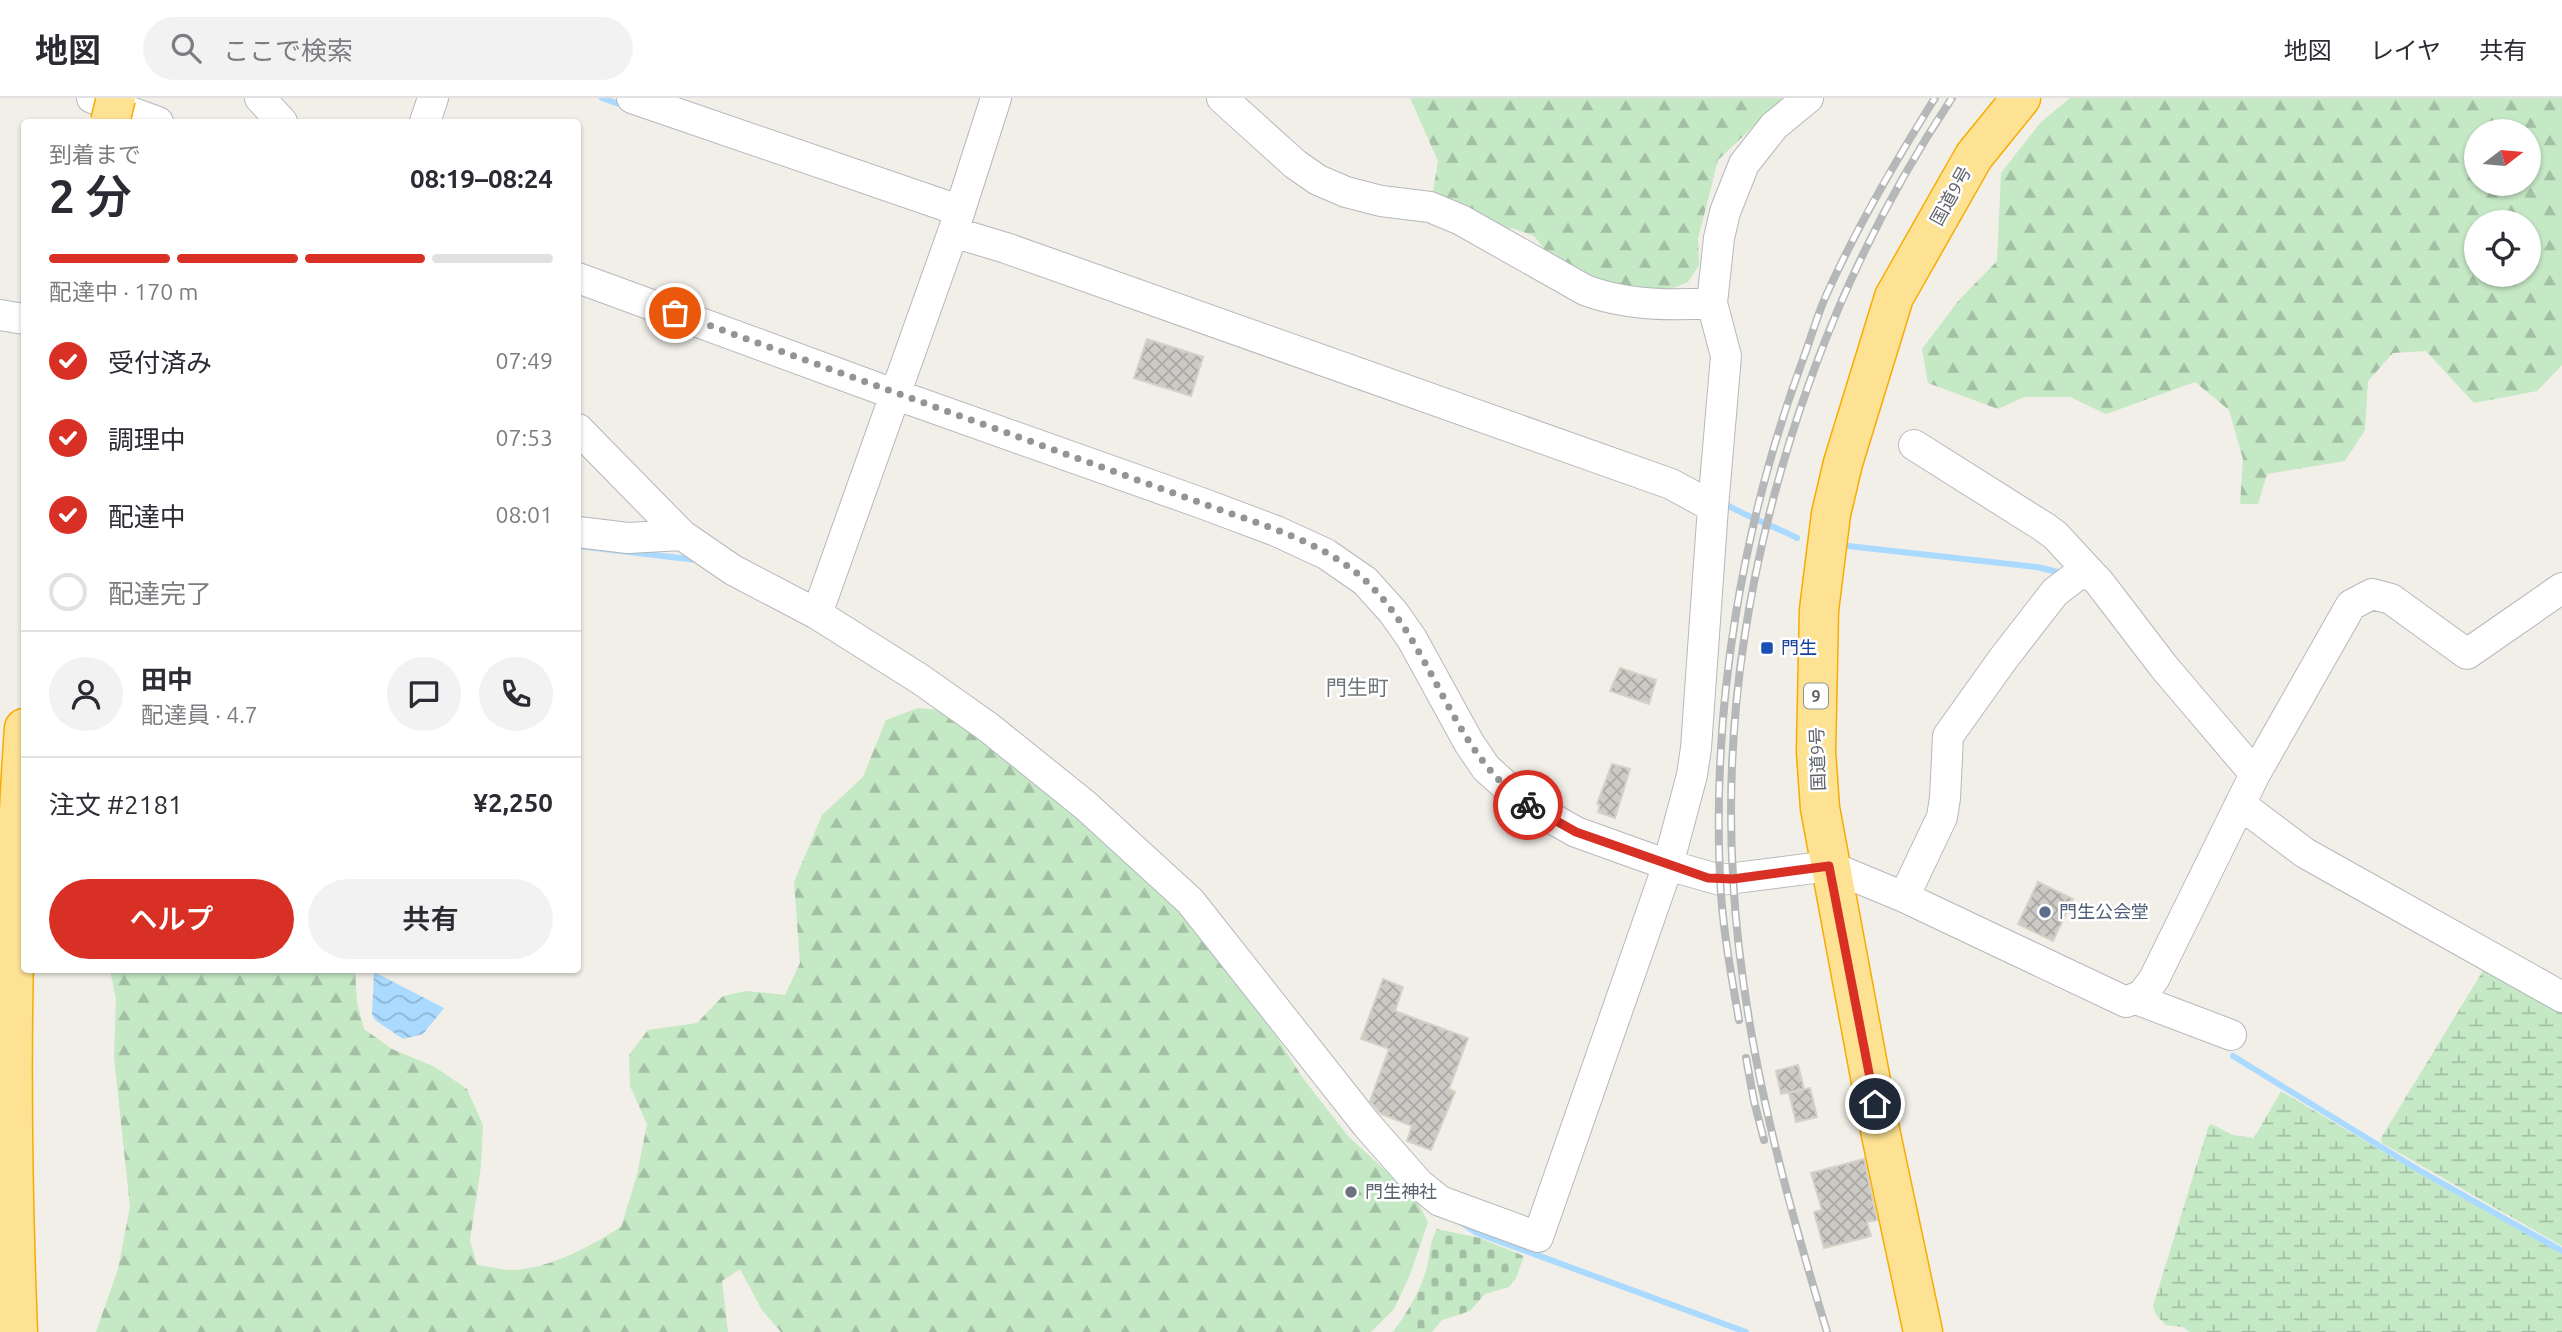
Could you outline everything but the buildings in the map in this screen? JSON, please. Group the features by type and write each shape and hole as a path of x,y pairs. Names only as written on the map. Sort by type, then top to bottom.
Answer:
{"highway":[{"path":"111,119 116,98"},
{"name":"国道9号","path":"1923,1332 1880,1130 1820,808 1816,752 1817,659 1825,555 1830,514 1843,463 1894,297 1974,156 2021,98"},
{"path":"18,1332 13,1212 12,1014 16,837 21,769"}],"street":[{"path":"92,98 151,119"},
{"path":"260,98 279,119"},
{"path":"426,119 433,98"},
{"path":"632,98 955,221 1006,248 1714,497"},
{"path":"817,614 996,98"},
{"path":"1222,98 1295,164 1318,180 1346,192 1381,201 1430,207 1461,219 1585,290 1599,295 1642,302 1686,305 1712,303"},
{"path":"581,432 682,535 733,570 817,614 920,679 988,727 1085,806 1189,901 1367,1125 1419,1184 1440,1201 1538,1237 1668,865 1692,775 1726,356 1712,303 1719,238 1744,164 1774,126 1808,98"},
{"path":"581,279 1216,508 1276,531 1325,554 1365,581 1393,612 1412,639 1469,743 1486,768 1525,803 1576,832 1668,865 1720,880 1829,866 1904,897 2126,1002 2136,999 2154,979 2247,790 2351,605 2372,594 2391,599 2467,654 2562,588"},
{"path":"0,315 21,318"},
{"path":"1914,445 2055,535 2093,576 2181,688 2247,790 2305,853 2562,997"},
{"path":"581,532 628,538 682,535"},
{"path":"1904,897 1942,817 1948,736 2055,592 2080,573 2093,576"},
{"path":"2136,999 2231,1035"}],"green space":[{"path":"1410,98 1783,98 1718,160 1698,239 1699,265 1688,282 1649,292 1578,273 1551,257 1534,236 1512,228 1495,232 1450,211 1433,192 1438,161"},
{"path":"2070,98 2562,98 2562,365 2537,391 2474,403 2426,351 2393,353 2368,381 2365,430 2345,461 2267,474 2258,504 2240,504 2243,459 2229,410 2195,382 2106,414 2070,397 2024,397 1998,409 1928,383 1922,349 1959,300 1997,261 2001,173 2040,123"},
{"path":"918,708 941,710 983,732 1151,883 1194,926 1264,1016 1302,1077 1348,1136 1416,1199 1428,1222 1410,1275 1394,1309 1371,1332 781,1332 762,1310 740,1269 722,1281 728,1332 96,1332 118,1269 130,1207 114,1057 116,999 111,973 355,973 357,1002 364,1029 392,1049 435,1067 467,1089 483,1125 481,1166 470,1240 477,1265 510,1270 543,1265 583,1249 621,1227 637,1175 647,1124 630,1086 629,1055 648,1030 697,1023 723,996 747,991 785,995 800,963 794,882 822,815 863,777 886,720"},
{"path":"2484,969 2562,1002 2562,1246 2382,1143 2381,1138"},
{"path":"2281,1091 2562,1254 2562,1332 2190,1332 2183,1327 2166,1325 2156,1315 2153,1306 2208,1128 2211,1124 2233,1135 2254,1138"},
{"path":"1437,1229 1480,1238 1524,1256 1516,1278 1509,1287 1485,1294 1470,1311 1442,1320 1432,1332 1393,1332 1421,1284"}],"water":[{"path":"374,973 444,1008 423,1034 403,1039 375,1020 372,1014"}],"waterway":[{"path":"602,98 627,107"},
{"path":"1722,502 1797,538"},
{"path":"581,546 697,560"},
{"path":"1848,546 2037,567 2062,573"},
{"path":"2233,1056 2417,1169 2562,1251"},
{"path":"1462,1223 1477,1233 1746,1332"}],"railway":[{"path":"1739,1020 1723,914 1719,813 1727,682 1748,551 1781,424 1825,298 1877,196 1935,98"},
{"path":"1827,1332 1794,1220 1766,1107 1754,1050 1737,935 1733,877 1732,776 1740,674 1756,572 1781,471 1813,372 1853,276 1899,184 1952,98"},
{"path":"1746,1058 1764,1140"}],"way so far":[{"path":"675,313 1204,504 1276,531 1325,554 1365,581 1381,597 1412,639 1469,743 1486,768 1528,805"}],"place":[{"name":"門生","path":"1767,648"},
{"name":"門生公会堂","path":"2045,912"},
{"name":"門生神社","path":"1351,1192"}],"district":[{"name":"門生町","path":"1357,688"}],"route":[{"path":"1528,805 1576,832 1708,878 1720,880 1754,877 1829,866 1875,1104"}]}
